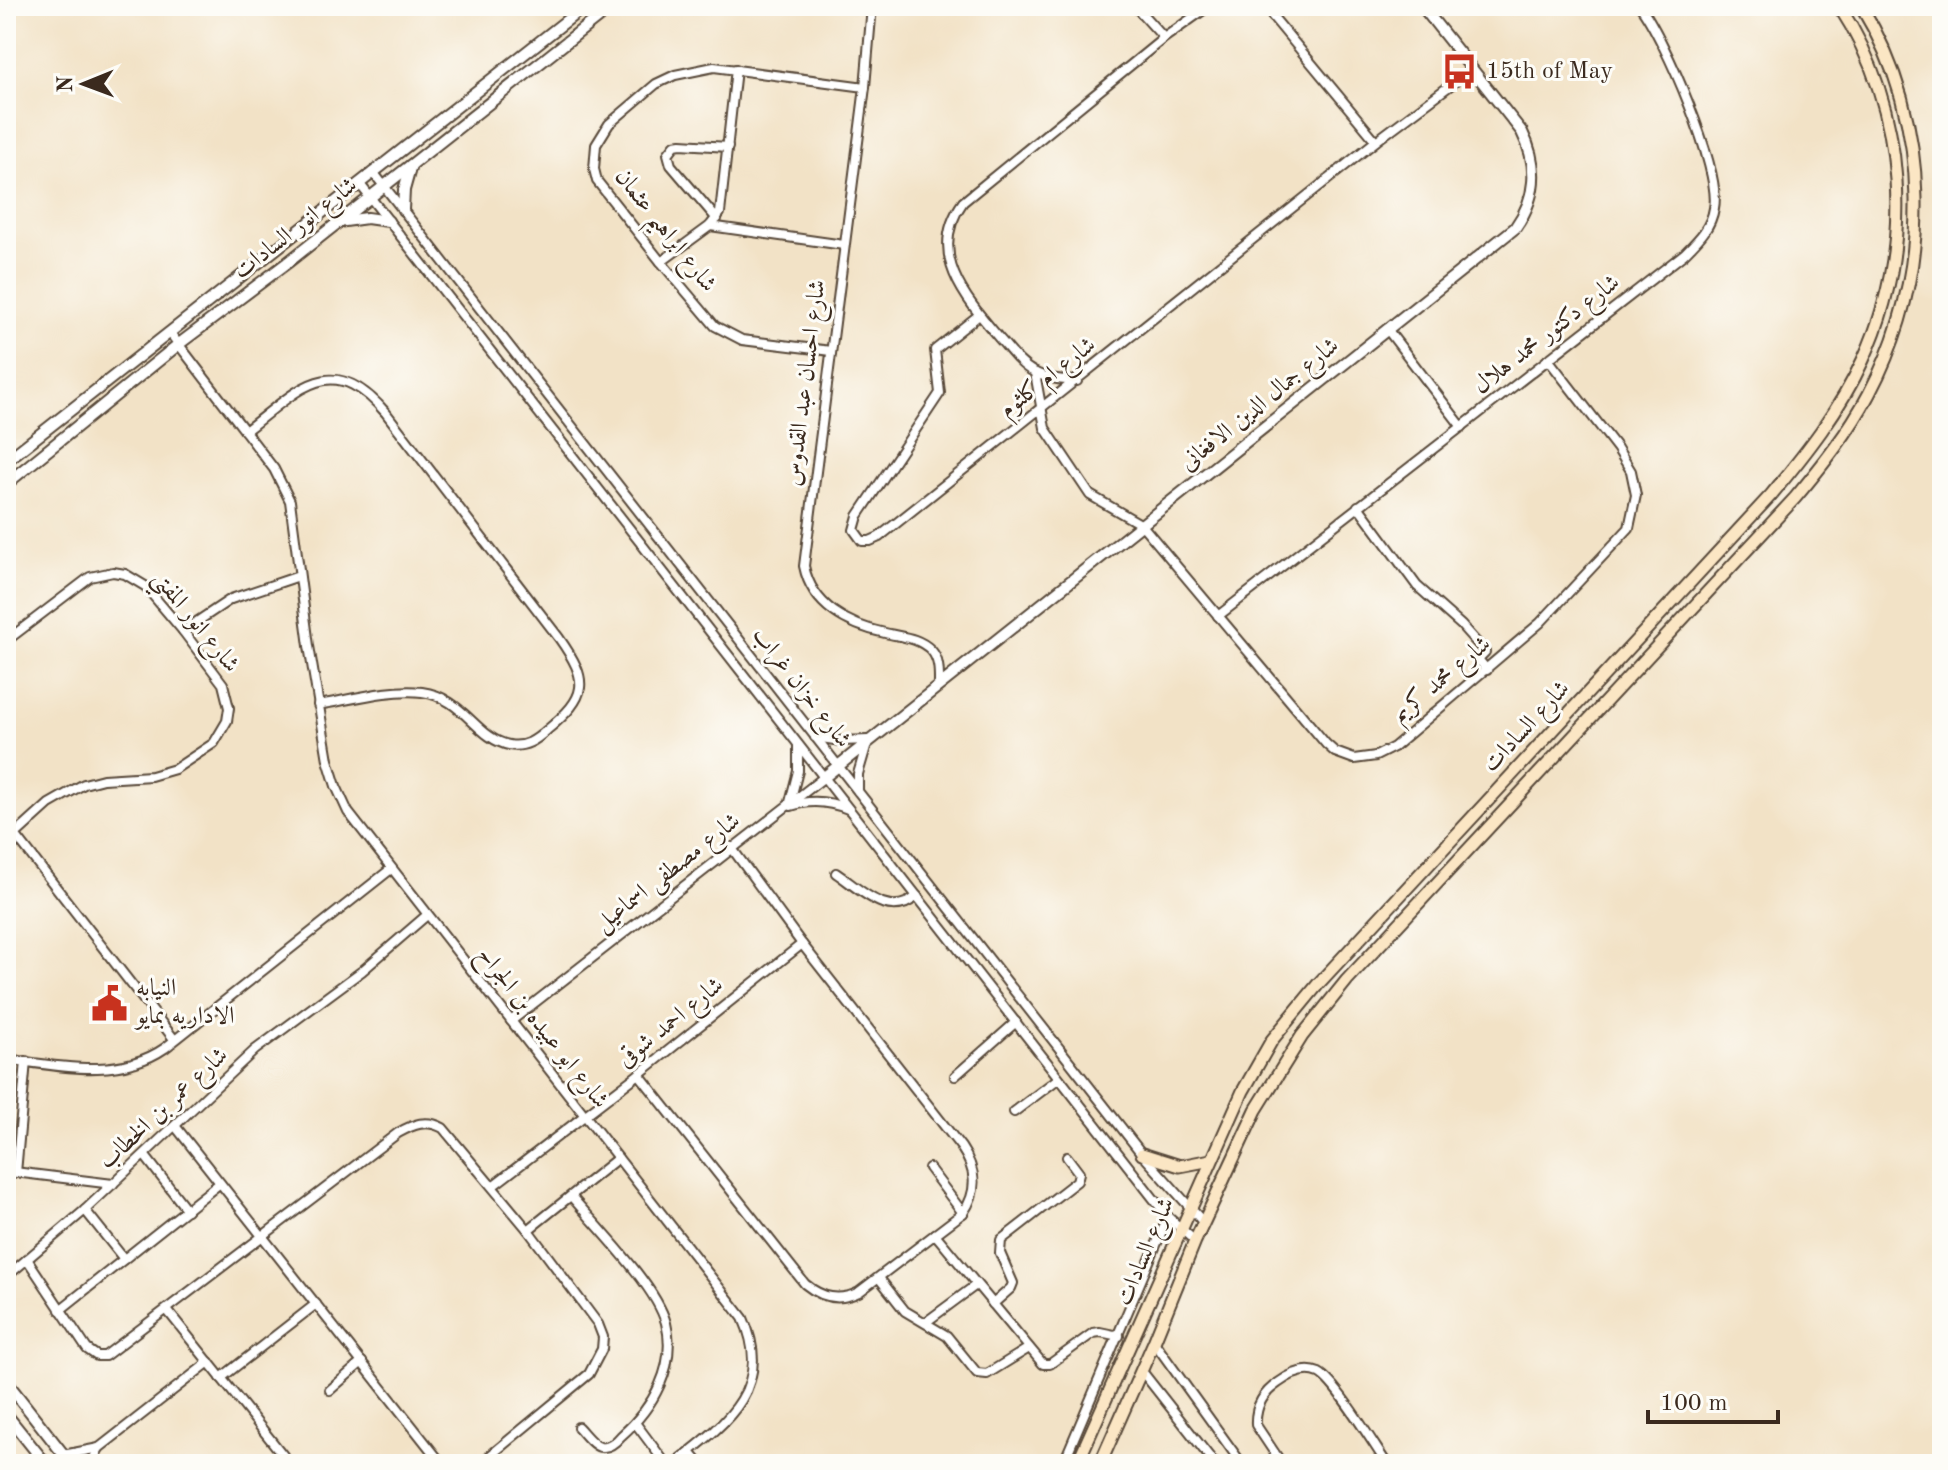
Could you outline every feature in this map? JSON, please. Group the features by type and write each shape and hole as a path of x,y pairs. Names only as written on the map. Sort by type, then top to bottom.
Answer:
{"main road":[{"name":"شارع السادات","path":"1077,1464 1189,1208 1257,1064 1300,1004 1771,495 1808,450 1851,384 1873,337 1890,278 1897,225 1897,189 1887,117 1876,82 1839,6"},
{"name":"شارع السادات","path":"1100,1464 1195,1241 1267,1091 1294,1047 1328,1002 1795,498 1819,470 1868,396 1889,349 1905,299 1915,246 1916,192 1910,133 1899,87 1861,6"},
{"path":"1142,1154 1180,1166 1211,1160"}],"street":[{"name":"شارع انور السادات","path":"6,461 585,6"},
{"name":"شارع انور السادات","path":"6,484 179,344 612,6"},
{"name":"شارع احسان عبد القدوس","path":"872,6 865,87 804,555 806,576 816,593 837,616 867,629 914,640 930,649 939,666 939,686"},
{"path":"1135,6 1164,38"},
{"path":"1077,381 1035,373 1021,363 979,315 955,280 951,267 948,240 956,211 995,175 1164,38 1209,6"},
{"path":"1264,6 1376,141"},
{"name":"شارع جمال الدين الافغانى","path":"823,778 1515,228 1532,198 1534,164 1530,147 1522,132 1422,6"},
{"name":"شارع دكتور محمد هلال","path":"1218,616 1701,238 1711,223 1715,205 1711,166 1665,47 1640,6"},
{"name":"شارع ابراهيم عثمان","path":"831,351 742,340 715,326 597,181 594,169 596,145 609,124 656,84 694,70 714,67 736,69 865,87"},
{"path":"661,262 714,222 721,206 736,69"},
{"name":"شارع ام كلثوم","path":"979,315 935,350 940,393 858,516 854,530 858,537 870,541 879,537 1376,141 1472,69"},
{"path":"728,147 681,144 668,154 671,165 714,222 844,245"},
{"path":"403,210 404,190 412,163"},
{"name":"شارع خزان غراب","path":"373,172 1142,1154 1204,1223"},
{"name":"شارع خزان غراب","path":"359,183 1168,1217 1195,1241"},
{"path":"336,223 367,218 388,221"},
{"path":"1387,329 1462,427"},
{"name":"شارع ابو عبيده بن الجراح","path":"170,333 274,469 290,501 328,760 348,812 743,1318 751,1335 754,1369 745,1398 737,1409 674,1464"},
{"name":"شارع محمد كريم","path":"1142,525 1326,744 1335,752 1354,759 1376,756 1394,747 1540,623 1629,528 1636,506 1635,484 1625,461 1548,359"},
{"path":"1035,373 1045,428 1090,495 1142,525"},
{"path":"245,431 286,400 319,381 330,378 342,380 365,391 386,413 559,638 575,661 580,680 571,710 534,742 521,745 497,740 455,704 422,692 405,691 318,705"},
{"path":"571,455 585,443"},
{"path":"1358,506 1417,586 1461,625 1485,652 1478,659 1487,670"},
{"name":"شارع انور المفتي","path":"6,641 90,577 113,572 136,579 145,586 223,684 228,696 227,721 214,743 175,769 163,774 103,779 84,784 49,804 6,843"},
{"path":"183,631 231,599 299,576"},
{"path":"815,737 841,741 868,740 858,774 858,792"},
{"path":"787,807 794,793 798,771 798,744"},
{"name":"شارع مصطفى اسماعيل","path":"511,1021 823,778"},
{"path":"787,807 812,801 836,804 849,810"},
{"path":"6,823 174,1039"},
{"path":"639,1074 805,1284 824,1297 849,1297 879,1278 963,1213 968,1205 975,1184 969,1158 802,944 731,847"},
{"path":"6,1059 119,1067 143,1061 391,869"},
{"path":"836,873 887,906 906,904 917,896"},
{"name":"شارع عمر بن الخطاب","path":"6,1277 145,1156 255,1050 362,971 427,915"},
{"name":"شارع احمد شوقى","path":"494,1185 802,944"},
{"path":"955,1076 1016,1022"},
{"path":"26,1061 11,1172 113,1184"},
{"path":"1014,1112 1059,1078"},
{"path":"27,1259 90,1352 101,1356 109,1354 398,1133 413,1124 434,1123 443,1128 494,1185 598,1324 603,1337 602,1349 589,1374 480,1464"},
{"path":"176,1127 442,1464"},
{"path":"145,1156 187,1210"},
{"path":"993,1304 1013,1283 1000,1253 1001,1240 1077,1181 1079,1173 1067,1157"},
{"path":"528,1230 618,1158"},
{"path":"929,1168 963,1213"},
{"path":"60,1310 220,1183"},
{"path":"571,1196 650,1290 665,1320 669,1340 667,1362 653,1400 636,1424 611,1445 604,1447 596,1445 578,1427"},
{"path":"85,1210 124,1259"},
{"path":"1063,1464 1168,1217"},
{"path":"935,1234 1040,1362 1047,1365 1093,1333 1119,1336"},
{"path":"879,1278 905,1311 947,1336 981,1375 1029,1348"},
{"path":"926,1322 976,1285"},
{"path":"221,1378 316,1304"},
{"path":"167,1310 290,1464"},
{"path":"1154,1342 1242,1464"},
{"path":"7,1385 67,1459 99,1448 209,1362"},
{"path":"330,1390 362,1362"},
{"path":"1141,1370 1215,1464"},
{"path":"1282,1464 1256,1425 1258,1406 1280,1381 1302,1371 1311,1371 1319,1373 1332,1385 1387,1464"},
{"path":"6,1414 46,1464"},
{"path":"6,1422 17,1428"},
{"path":"636,1424 666,1464"},
{"path":"91,1464 99,1448"},
{"path":"690,1452 700,1464"}],"place":[{"name":"15th of May","path":"1460,72"},
{"name":"النيابه الاداريه بمايو","path":"110,1003"}]}
